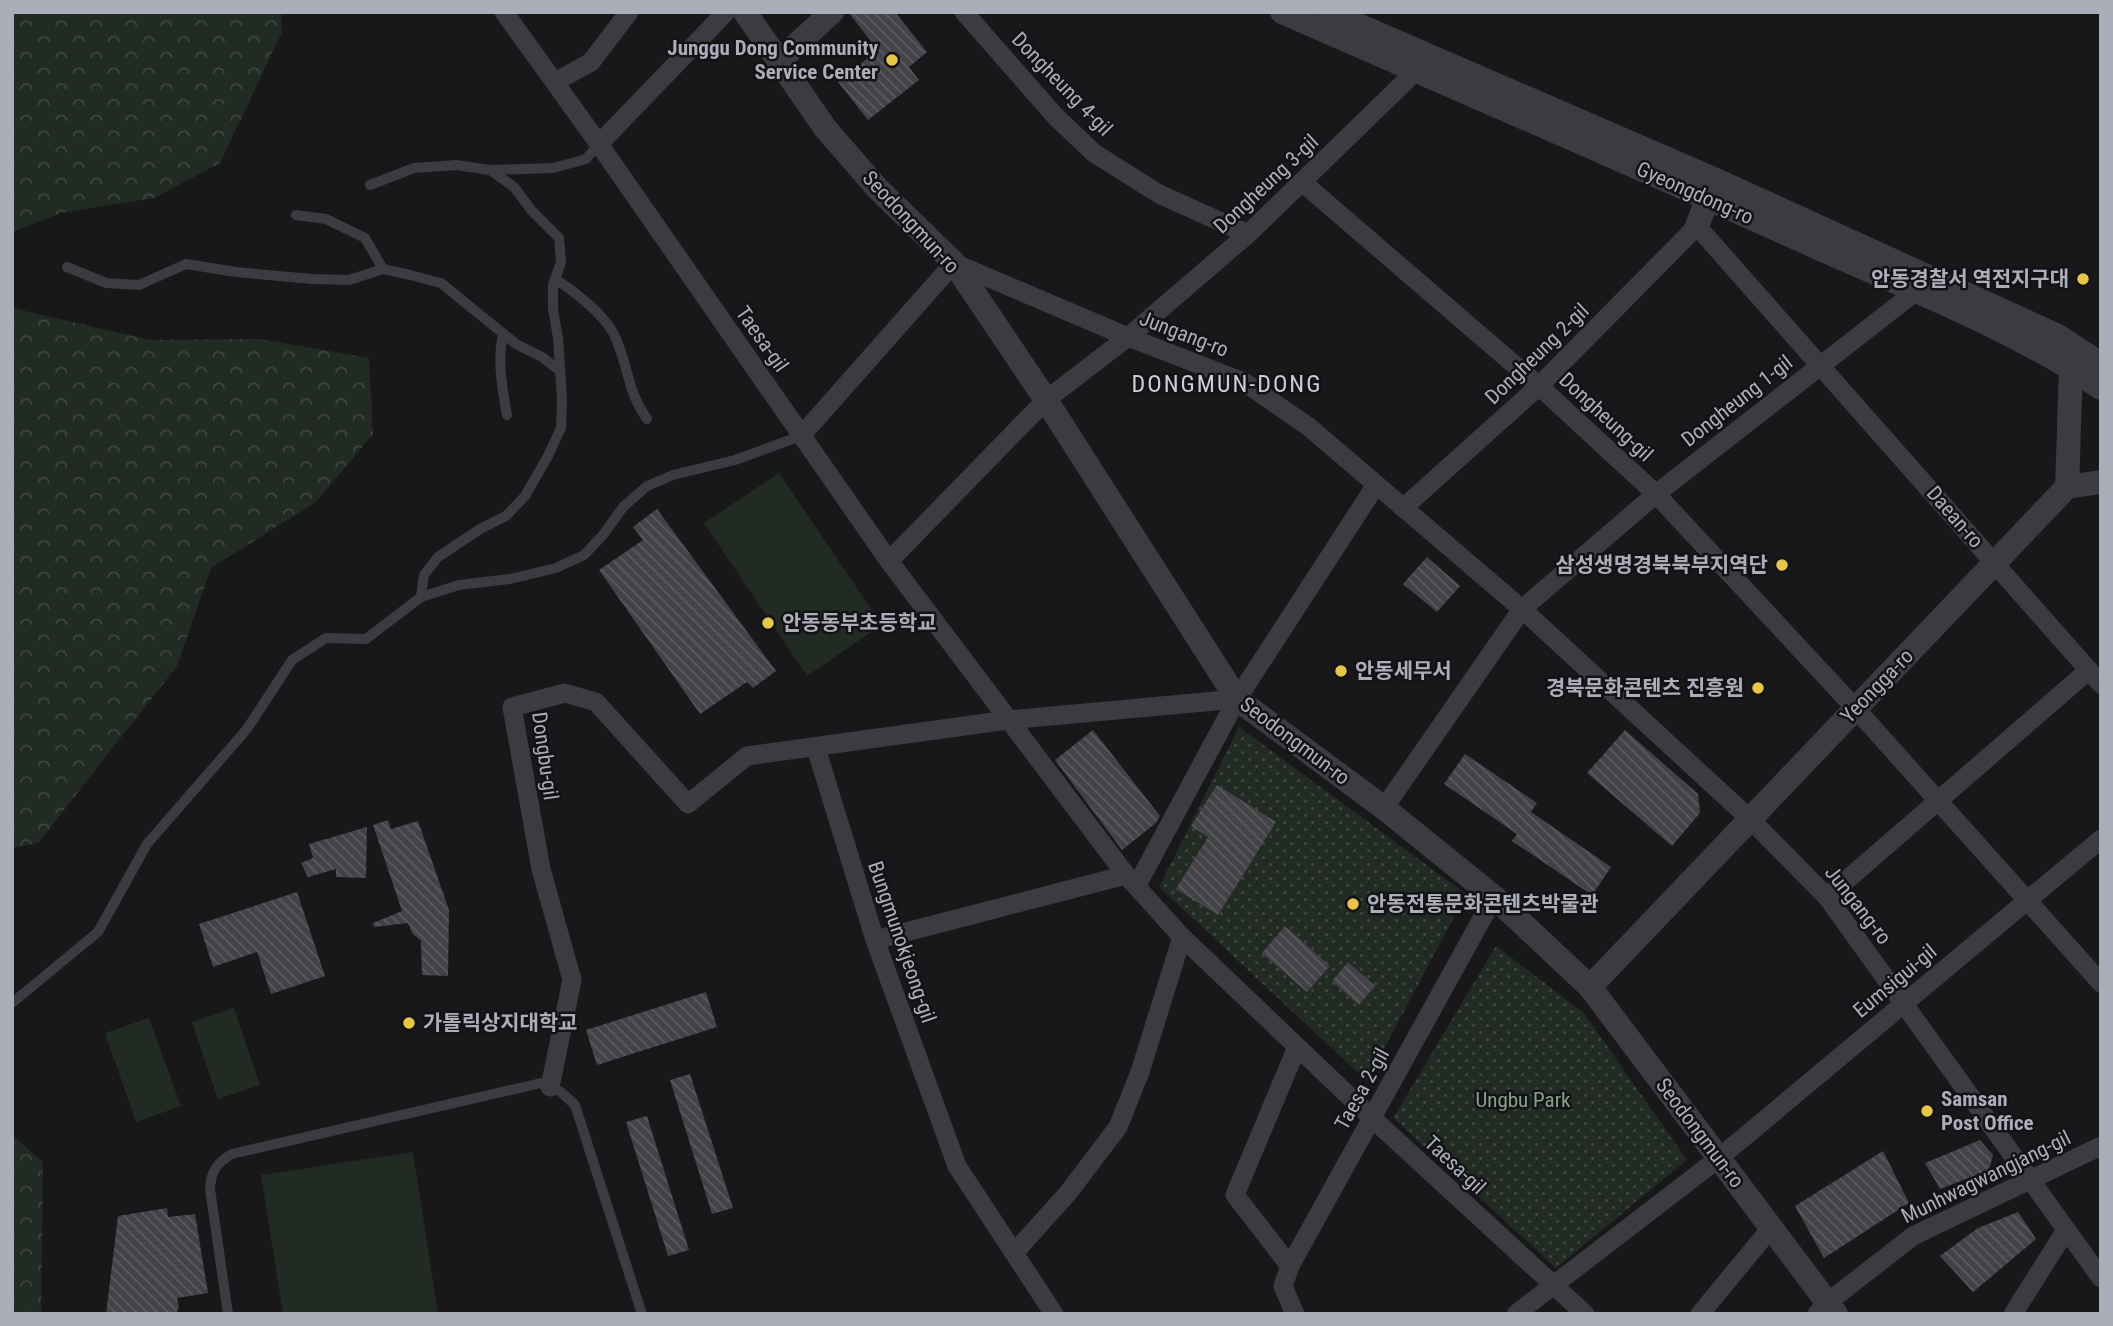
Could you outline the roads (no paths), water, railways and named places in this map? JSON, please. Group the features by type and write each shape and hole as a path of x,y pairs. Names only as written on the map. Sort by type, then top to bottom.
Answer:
{"street":[{"name":"Taesa-gil","path":"504,12 889,561 1131,880 1182,937 1297,1047 1585,1314"},
{"path":"555,82 591,62 629,12"},
{"path":"599,144 726,12"},
{"name":"Seodongmun-ro","path":"745,12 825,128 878,189 954,263 1046,400 1237,699 1384,808 1494,897 1590,987 1771,1228 1827,1310"},
{"path":"780,60 832,12"},
{"name":"Dongheung 4-gil","path":"964,12 1056,117 1094,153 1159,194 1248,234"},
{"name":"Gyeongdong-ro","path":"1282,12 1420,62 2058,336 2101,388"},
{"name":"Gyeongdong-ro","path":"1328,12 1420,62"},
{"name":"Dongheung 3-gil","path":"1046,400 1128,337 1248,234 1420,62"},
{"name":"Dongheung-gil","path":"1301,182 1539,386 1656,494 1856,709 2101,983"},
{"path":"1698,226 1712,189"},
{"name":"Gyeongdong-ro","path":"1712,189 1915,292 2049,354 2101,364"},
{"name":"Dongheung 2-gil","path":"1404,508 1539,386 1698,226"},
{"name":"Daean-ro","path":"1698,226 2095,677 1937,801 1827,897"},
{"path":"801,436 954,263"},
{"name":"Jungang-ro","path":"954,263 1128,337 1244,382 1309,427 1522,609 1750,819 1827,897 2101,1278"},
{"path":"1821,365 1915,292"},
{"path":"2074,357 2067,487 2101,482"},
{"name":"Dongheung 1-gil","path":"1522,609 1656,494 1821,365"},
{"path":"889,561 1046,400"},
{"path":"875,940 1131,880 1237,699 1376,485"},
{"name":"Yeongga-ro","path":"1590,987 2067,487"},
{"path":"1384,808 1522,609"},
{"name":"Dongbu-gil","path":"550,1087 572,980 541,869 512,707 565,693 596,702 688,804 747,756 816,748"},
{"path":"816,748 1008,720 1237,699"},
{"name":"Bungmunokjeong-gil","path":"816,748 875,940 957,1166 1054,1314"},
{"name":"Eumsigui-gil","path":"1516,1314 1719,1158 2101,839"},
{"name":"Taesa 2-gil","path":"1288,1311 1283,1286 1290,1266 1494,897"},
{"path":"1014,1253 1068,1192 1118,1127 1140,1072 1182,937"},
{"path":"1290,1266 1235,1195 1297,1047"},
{"name":"Munhwagwangjang-gil","path":"1827,1310 1913,1236 2101,1146"},
{"path":"1700,1314 1771,1228"},
{"path":"2013,1314 2066,1230"}],"lane":[{"path":"370,185 414,168 456,165 490,170 553,168 586,159 599,144"},
{"path":"421,597 424,575 438,557 480,529 506,516 525,496 561,428 558,338 553,309 555,279 561,262 559,238 532,211 514,187 490,170"},
{"path":"296,215 326,219 365,238 383,269"},
{"path":"67,267 106,282 139,285 186,264 312,279 349,279 383,269 441,283 503,333 560,370"},
{"path":"555,279 589,304 616,336 635,402 647,419"},
{"path":"503,333 500,348 501,383 507,415"},
{"path":"12,1003 98,932 148,844 247,729 292,660 326,638 366,639 421,597 459,585 510,579 556,568 584,555 603,535 623,507 647,486 673,475 734,460 801,436"},
{"path":"228,1314 210,1189 211,1177 221,1160 232,1154 541,1083 561,1092 575,1105 642,1314"}],"place":[{"name":"Junggu Dong Community Service Center","path":"892,60"},
{"name":"안동경찰서 역전지구대","path":"2083,279"},
{"name":"삼성생명경북북부지역단","path":"1782,565"},
{"name":"안동동부초등학교","path":"768,623"},
{"name":"안동세무서","path":"1341,671"},
{"name":"경북문화콘텐츠 진흥원","path":"1758,688"},
{"name":"안동전통문화콘텐츠박물관","path":"1353,904"},
{"name":"가톨릭상지대학교","path":"409,1023"},
{"name":"Samsan Post Office","path":"1927,1111"}],"district":[{"name":"DONGMUN-DONG","path":"1227,384"}],"park label":[{"name":"Ungbu Park","path":"1523,1100"}]}
